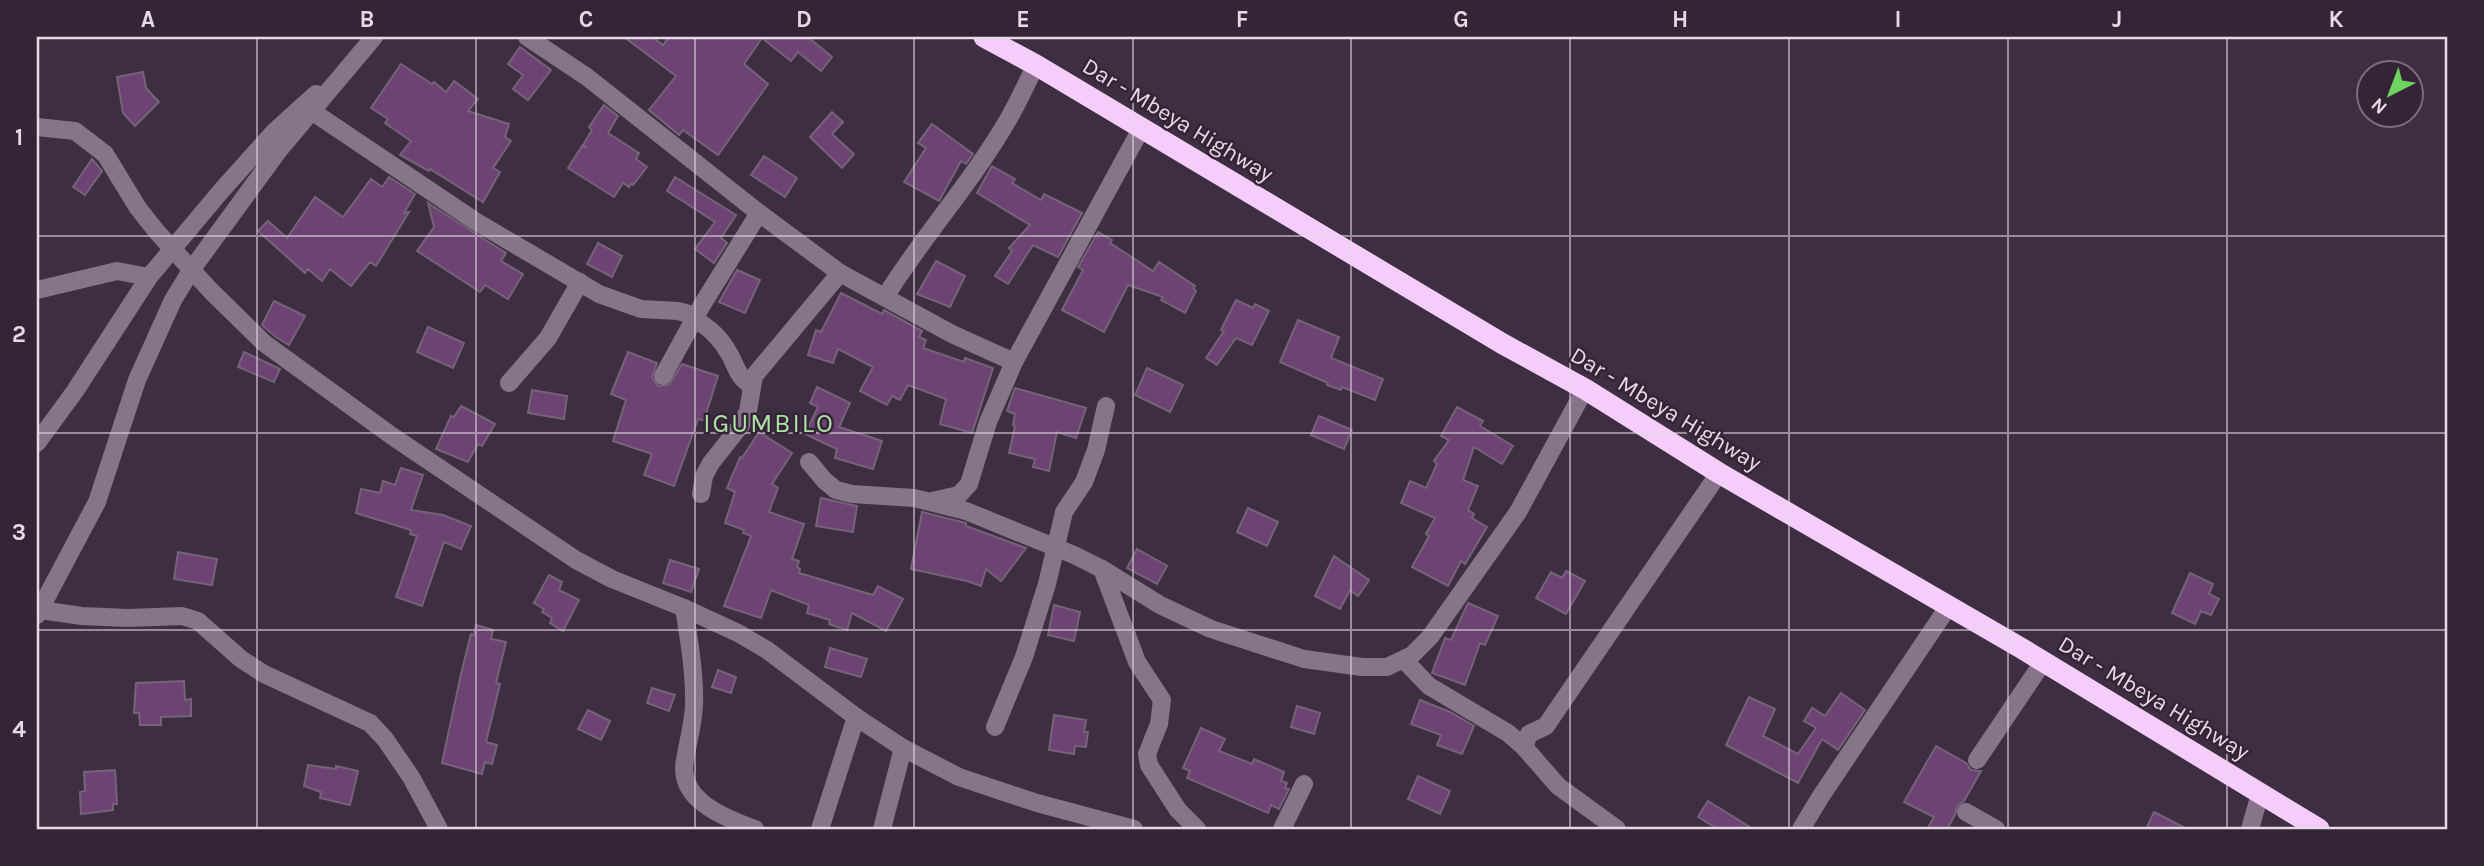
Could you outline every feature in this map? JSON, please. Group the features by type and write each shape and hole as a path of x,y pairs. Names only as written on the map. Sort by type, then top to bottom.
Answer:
{"highway":[{"name":"Dar - Mbeya Highway","path":"984,37 1417,290 1503,344 1584,389 1719,473 2043,662 2319,829"}],"street":[{"path":"374,37 279,150 192,269 173,300 137,380 97,502 38,612 128,618 182,616 198,621 264,674 370,723 385,739 411,778 439,829"},
{"path":"527,37 587,77 759,213 840,273 952,334 1014,362"},
{"path":"885,297 911,255 1009,119 1036,65"},
{"path":"37,443 75,391 149,277 172,249 274,132 315,94 347,71"},
{"path":"313,112 475,221 609,298 641,309 678,311 695,318 709,328 720,341 741,378 752,386"},
{"path":"37,127 75,131 105,154 138,208 172,249 264,343 392,436 576,559 612,579 727,628 766,650 856,717 903,748 959,777 1134,829"},
{"path":"928,502 959,495 969,484 988,422 1014,362 1142,129"},
{"path":"663,376 759,213"},
{"path":"37,290 117,271 149,277"},
{"path":"701,494 704,476 711,463 741,425 748,411 754,376 840,273"},
{"path":"509,383 548,338 580,282"},
{"path":"808,462 835,490 852,494 898,496 966,511 1102,569 1181,616 1247,642 1304,659 1387,667 1405,660 1430,637 1518,512 1584,389"},
{"path":"995,727 1024,657 1047,584 1064,512 1084,482 1096,450 1105,406"},
{"path":"1524,747 1529,734 1546,726 1554,715 1719,473"},
{"path":"1102,569 1137,662 1162,699 1159,724 1147,754 1149,765 1178,810 1198,829"},
{"path":"1801,829 1948,607"},
{"path":"684,608 694,702 692,728 684,762 685,777 694,795 711,810 755,829"},
{"path":"1405,660 1429,686 1497,724 1524,747 1558,786 1617,829"},
{"path":"1977,760 2043,662"},
{"path":"820,829 856,717"},
{"path":"882,829 903,748"},
{"path":"1282,829 1304,784"},
{"path":"2250,829 2260,793"},
{"path":"1966,812 1996,829"}],"building":[{"path":"624,37 652,37 663,45 669,37 810,37 832,57 821,71 798,52 791,61 762,38 744,64 768,84 718,155 683,130 679,135 649,110 676,76"},
{"path":"520,47 551,70 528,100 513,89 523,75 508,64"},
{"path":"401,64 432,84 434,82 446,92 454,81 478,99 468,111 509,124 505,137 511,141 493,168 500,172 483,202 430,169 429,171 400,155 411,141 385,123 388,119 371,108"},
{"path":"143,72 146,88 159,102 135,126 123,113 117,77"},
{"path":"604,105 618,116 608,133 639,153 636,159 647,167 633,185 629,187 623,183 614,197 568,168 582,146 586,148 583,145 592,130 589,127"},
{"path":"832,112 843,122 832,134 854,154 842,168 810,137"},
{"path":"932,124 973,154 966,164 961,161 939,201 904,182 926,148 918,143"},
{"path":"764,156 797,178 785,197 751,175"},
{"path":"92,159 102,171 85,195 73,187"},
{"path":"992,166 1015,179 1012,183 1041,200 1044,194 1082,213 1058,257 1033,245 1008,284 995,276 1012,251 1009,248 1030,225 977,193"},
{"path":"389,177 415,194 404,213 409,212 376,266 370,262 351,286 330,269 322,281 308,269 305,273 258,231 268,221 287,238 315,197 343,217 371,179 382,187"},
{"path":"675,177 736,215 721,238 727,243 714,263 695,249 715,222 667,191"},
{"path":"428,203 506,253 501,261 523,274 508,299 485,285 480,292 417,251 434,227"},
{"path":"1098,232 1153,271 1159,262 1195,286 1193,288 1196,291 1185,313 1161,300 1163,297 1128,285 1104,332 1062,310 1083,270 1078,267"},
{"path":"598,243 622,256 612,277 587,264"},
{"path":"936,261 965,276 950,307 917,294"},
{"path":"737,270 760,280 745,313 719,302"},
{"path":"841,293 882,314 884,310 922,331 919,337 926,340 923,348 964,362 965,358 993,368 972,433 940,424 946,399 908,385 900,400 892,396 887,405 860,391 873,367 838,349 833,363 808,355 816,330 821,332"},
{"path":"1236,300 1253,308 1255,304 1269,311 1252,345 1236,338 1217,365 1206,358 1224,331 1221,330"},
{"path":"274,301 305,316 289,345 262,325"},
{"path":"1298,320 1339,337 1331,358 1383,379 1375,400 1342,387 1341,390 1327,385 1328,383 1280,362"},
{"path":"428,327 464,343 453,368 417,352"},
{"path":"244,352 280,369 274,382 238,367"},
{"path":"628,352 657,363 652,377 658,386 669,385 682,364 718,376 704,420 698,419 674,486 644,475 652,454 613,441 626,400 611,394"},
{"path":"1147,368 1183,385 1170,412 1135,395"},
{"path":"817,387 850,403 839,427 882,441 873,469 835,458 837,449 805,434 818,407 810,403"},
{"path":"1015,388 1086,408 1076,438 1057,432 1049,471 1033,467 1035,459 1009,453 1015,414 1007,411"},
{"path":"532,390 567,396 564,419 528,413"},
{"path":"461,406 495,424 482,446 478,444 468,462 436,449 451,416 454,417"},
{"path":"1457,407 1483,421 1480,426 1513,446 1502,464 1474,447 1463,480 1478,486 1468,510 1474,514 1472,518 1487,527 1465,564 1461,561 1448,586 1412,567 1429,536 1426,534 1435,518 1401,503 1410,481 1426,488 1437,464 1434,461 1449,440 1441,436"},
{"path":"1319,416 1352,430 1344,449 1311,435"},
{"path":"759,432 792,453 772,484 778,488 769,512 804,524 792,559 799,561 799,573 873,595 878,586 903,599 886,631 852,613 847,630 829,624 830,620 807,613 809,605 771,590 761,618 724,606 751,536 743,533 744,530 725,523 735,492 727,488 740,457 742,458"},
{"path":"401,468 423,475 411,510 443,515 471,526 461,549 444,542 422,606 396,597 417,536 410,534 411,530 356,513 361,489 380,493 383,481 395,485"},
{"path":"821,498 857,506 853,532 816,526"},
{"path":"1248,508 1278,522 1267,546 1237,532"},
{"path":"922,512 966,523 966,526 1026,548 1001,581 986,569 981,586 911,569"},
{"path":"1137,549 1167,566 1157,584 1127,568"},
{"path":"178,552 217,559 212,585 174,579"},
{"path":"1334,556 1369,580 1358,596 1350,590 1340,609 1315,596"},
{"path":"670,560 699,569 691,592 663,583"},
{"path":"1566,571 1585,581 1566,614 1536,598 1551,572 1562,578"},
{"path":"2190,573 2213,584 2209,594 2219,599 2211,615 2201,611 2195,624 2172,613"},
{"path":"549,575 562,582 559,590 579,600 563,631 550,623 552,618 534,603"},
{"path":"1468,603 1498,616 1485,645 1480,643 1465,685 1432,673 1445,638 1451,640"},
{"path":"1054,605 1080,612 1074,641 1048,635"},
{"path":"476,625 493,630 491,639 506,642 496,683 500,684 486,742 497,745 492,764 485,762 482,774 442,763 461,674 471,634 474,635"},
{"path":"830,648 867,659 861,677 825,667"},
{"path":"718,670 736,677 731,693 712,687"},
{"path":"184,681 185,700 191,699 191,716 161,717 161,725 140,725 139,713 134,713 136,683"},
{"path":"652,688 675,695 669,711 647,703"},
{"path":"1841,693 1865,710 1838,750 1822,739 1798,783 1726,745 1749,697 1775,709 1763,736 1798,754 1816,728 1804,721 1812,708 1825,716"},
{"path":"1420,700 1450,712 1474,726 1462,754 1437,745 1441,735 1411,724"},
{"path":"1297,706 1320,713 1314,734 1291,727"},
{"path":"588,710 610,721 601,740 578,729"},
{"path":"1054,715 1086,720 1086,747 1075,746 1074,754 1049,750"},
{"path":"1201,728 1225,739 1219,751 1252,764 1254,759 1284,772 1281,781 1287,783 1285,788 1289,789 1279,809 1271,805 1268,813 1187,778 1190,771 1183,768"},
{"path":"1936,746 1966,763 1971,770 1981,771 1964,801 1957,806 1947,829 1927,829 1934,817 1904,802"},
{"path":"308,765 336,769 336,766 358,771 350,805 320,798 321,792 304,786"},
{"path":"115,770 117,804 113,804 113,810 81,814 80,792 85,791 84,772"},
{"path":"1418,776 1450,791 1440,814 1408,799"},
{"path":"1708,801 1753,829 1718,829 1698,817"},
{"path":"2154,812 2187,829 2146,829"}],"district":[{"name":"IGUMBILO","path":"769,423"}]}
